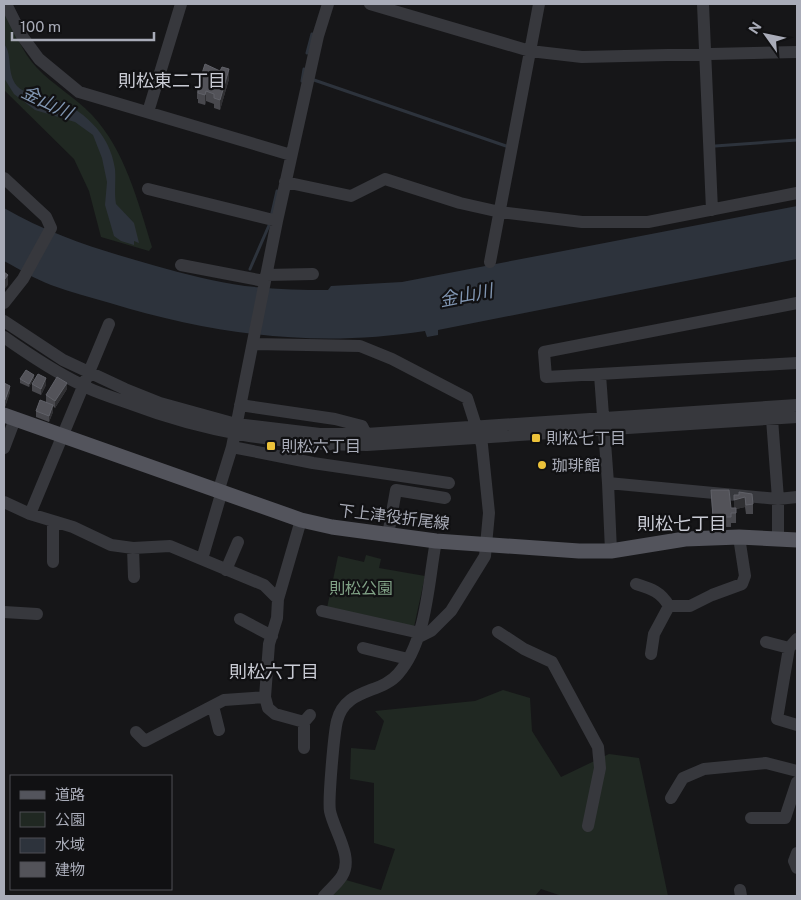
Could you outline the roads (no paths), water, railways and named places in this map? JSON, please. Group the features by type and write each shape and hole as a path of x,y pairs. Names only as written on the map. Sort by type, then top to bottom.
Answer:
{"main road":[{"name":"下上津役折尾線","path":"9,417 301,520 332,527 487,546 611,551 685,539 738,537 797,540"}],"street":[{"path":"6,4 22,36 39,59 79,92 292,155"},
{"path":"148,112 180,4"},
{"path":"202,559 234,436 265,280 271,220 285,182 318,36 328,4"},
{"path":"370,4 530,51 582,57 706,56 797,52"},
{"path":"490,262 539,4"},
{"path":"703,4 712,210"},
{"path":"4,178 46,217 50,230 23,279 4,303"},
{"path":"285,182 351,196 385,179 460,203 500,212 582,222 648,222 797,193"},
{"path":"148,188 271,220"},
{"path":"181,265 265,280 313,274"},
{"path":"797,302 544,352 546,377 797,364"},
{"path":"4,321 63,360 88,373 234,436 323,445 366,445 479,432 604,423 797,405"},
{"path":"30,514 109,324"},
{"path":"4,337 82,386 154,413 323,464 449,483"},
{"path":"253,342 360,346 392,359 467,398 479,432 489,513 487,546 478,572 451,611 431,631 419,635 322,611"},
{"path":"600,375 611,551"},
{"path":"240,405 335,419 362,426 366,434"},
{"path":"4,448 9,417"},
{"path":"604,423 797,417"},
{"path":"772,419 778,499 778,539"},
{"path":"234,436 479,432"},
{"path":"323,445 323,464"},
{"path":"608,483 778,499 797,497"},
{"path":"388,535 396,490 444,498"},
{"path":"4,502 30,514 73,527 110,545 133,548 170,546 264,585 278,599"},
{"path":"301,520 278,599 277,618 272,636 265,697 268,708 275,714 307,718 304,748"},
{"path":"53,521 53,562"},
{"path":"669,606 690,606 712,594 742,584 745,576 738,537"},
{"path":"324,896 342,876 346,864 329,810 337,720 343,706 354,697 397,676 408,659 419,635 436,541"},
{"path":"226,570 238,542"},
{"path":"133,548 134,577"},
{"path":"636,584 663,595 669,606"},
{"path":"651,654 654,634 669,606"},
{"path":"4,612 37,614"},
{"path":"240,619 272,636"},
{"path":"498,632 524,650 552,662 598,747 600,768 588,826"},
{"path":"766,642 793,644 777,719 797,725"},
{"path":"363,648 408,659"},
{"path":"136,732 145,741 224,700 265,697"},
{"path":"213,706 219,730"},
{"path":"671,798 684,778 704,769 766,763 797,771"},
{"path":"750,818 784,818 797,782"},
{"path":"797,852 794,861 797,868"}],"water":[{"name":"金山川","path":"4,44 7,48 14,81 20,89 49,97 73,108 101,133 112,156 115,169 116,204 134,223 139,243 134,241 134,245 121,241 114,236 105,205 107,182 102,158 93,135 75,122 35,110 14,94 4,78"},
{"name":"金山川","path":"797,206 797,259 438,330 438,335 427,337 425,331 384,336 305,338 227,330 188,323 65,290 39,280 4,261 4,208 41,227 78,242 189,275 245,286 328,290 331,286 402,282"}],"waterway":[{"path":"307,53 312,34"},
{"path":"302,81 304,69"},
{"path":"314,80 506,146"},
{"path":"715,146 797,140"},
{"path":"271,217 277,191"},
{"path":"250,269 270,223"}],"place":[{"name":"則松七丁目","path":"536,438"},
{"name":"則松六丁目","path":"271,446"},
{"name":"珈琲館","path":"542,465"}],"district":[{"name":"則松東二丁目","path":"172,80"},
{"name":"則松七丁目","path":"682,523"},
{"name":"則松六丁目","path":"274,671"}],"park label":[{"name":"則松公園","path":"361,588"}]}
